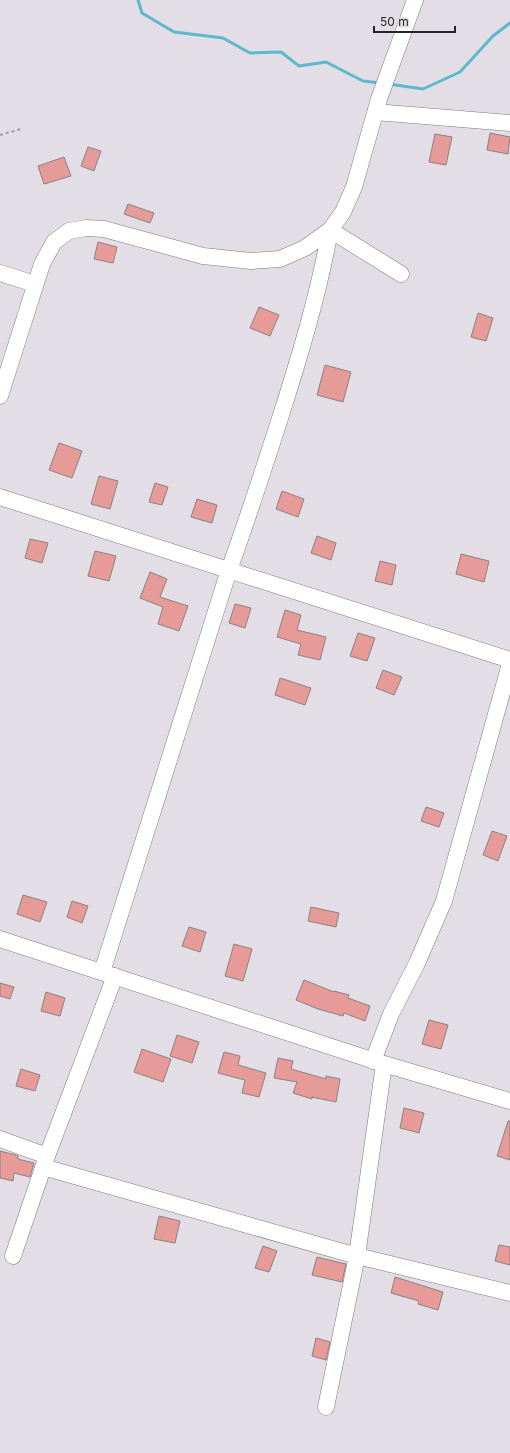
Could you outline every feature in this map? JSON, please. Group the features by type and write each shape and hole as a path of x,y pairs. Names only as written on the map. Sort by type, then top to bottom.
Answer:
{"street":[{"path":"0,396 42,264 54,242 69,231 86,228 104,229 203,256 252,261 280,259 305,248 330,230 343,212 354,187 377,105 415,0"},
{"path":"377,105 510,123"},
{"path":"330,230 401,274"},
{"path":"13,1256 108,974 229,570 251,511 306,335 319,288 330,230"},
{"path":"0,273 35,284"},
{"path":"0,497 510,660"},
{"path":"326,1407 357,1256 379,1062 392,1014 444,901 510,664"},
{"path":"0,939 379,1062 510,1101"},
{"path":"0,1139 45,1161 357,1256 510,1293"}],"path":[{"path":"0,135 21,129"}],"building":[{"path":"490,133 510,137 508,154 487,150"},
{"path":"435,134 452,137 446,165 429,162"},
{"path":"88,147 101,151 94,171 81,166"},
{"path":"64,157 71,176 44,184 38,166"},
{"path":"128,204 154,213 150,223 124,214"},
{"path":"98,242 117,247 113,263 94,259"},
{"path":"259,307 279,315 270,336 250,328"},
{"path":"478,313 493,318 486,341 471,337"},
{"path":"325,365 351,372 343,402 317,395"},
{"path":"59,443 82,451 72,478 49,470"},
{"path":"99,476 118,481 110,509 91,504"},
{"path":"155,483 168,487 162,505 149,502"},
{"path":"282,491 304,499 298,517 276,509"},
{"path":"197,499 217,505 212,523 191,517"},
{"path":"317,536 336,543 331,560 311,553"},
{"path":"30,539 48,543 42,563 25,558"},
{"path":"95,551 116,556 109,581 88,576"},
{"path":"461,554 489,561 484,582 456,574"},
{"path":"380,561 396,565 392,585 375,581"},
{"path":"150,572 167,579 160,597 188,606 179,631 158,624 163,607 140,598"},
{"path":"235,604 251,608 245,628 229,623"},
{"path":"285,610 301,615 297,630 326,637 320,660 298,655 301,644 277,637"},
{"path":"358,633 375,638 367,661 350,656"},
{"path":"383,670 402,677 394,695 376,688"},
{"path":"280,678 311,688 305,705 275,695"},
{"path":"426,807 444,813 439,827 421,821"},
{"path":"492,831 507,836 498,861 483,855"},
{"path":"23,895 47,902 40,922 17,914"},
{"path":"72,901 88,906 82,923 67,917"},
{"path":"311,907 339,913 336,927 308,921"},
{"path":"189,927 206,932 200,952 182,946"},
{"path":"234,944 252,949 243,981 225,976"},
{"path":"304,980 334,992 349,995 348,998 370,1006 365,1021 344,1013 343,1016 318,1009 296,1000"},
{"path":"0,983 14,987 10,999 0,996"},
{"path":"46,992 65,998 60,1016 41,1011"},
{"path":"429,1020 448,1025 441,1049 422,1044"},
{"path":"177,1035 199,1042 192,1063 170,1056"},
{"path":"142,1049 171,1059 163,1082 134,1072"},
{"path":"224,1052 240,1056 238,1065 266,1073 259,1097 242,1093 245,1080 218,1073"},
{"path":"278,1058 293,1061 291,1069 326,1079 326,1076 340,1079 336,1102 312,1097 312,1099 293,1093 297,1082 274,1078"},
{"path":"21,1069 40,1075 35,1091 16,1086"},
{"path":"404,1108 424,1113 419,1133 400,1128"},
{"path":"508,1121 510,1121 510,1160 497,1156"},
{"path":"0,1151 16,1155 18,1156 18,1159 34,1163 30,1177 14,1173 13,1181 0,1178"},
{"path":"159,1216 180,1221 175,1243 154,1239"},
{"path":"499,1245 510,1247 510,1265 495,1261"},
{"path":"263,1246 277,1251 269,1272 255,1268"},
{"path":"317,1257 346,1264 342,1282 312,1275"},
{"path":"395,1277 443,1292 438,1310 418,1304 419,1301 391,1293"},
{"path":"316,1338 330,1342 326,1360 312,1356"}],"waterway":[{"path":"138,0 142,13 174,32 223,38 250,53 281,52 299,66 326,62 363,81 380,83"},
{"path":"389,84 423,89 460,72 493,36 510,23"}]}
